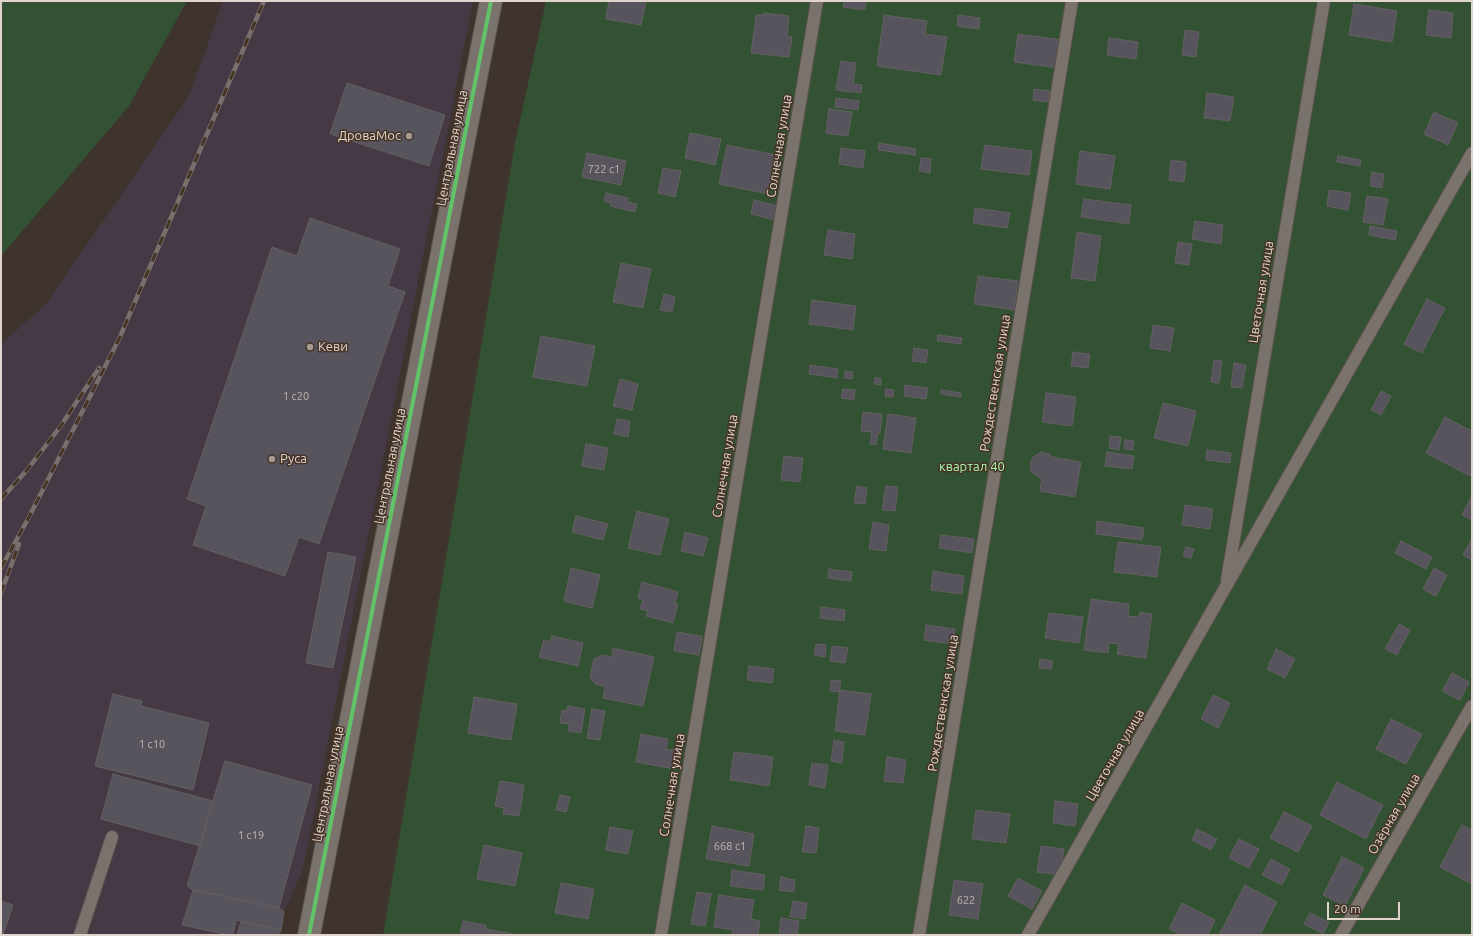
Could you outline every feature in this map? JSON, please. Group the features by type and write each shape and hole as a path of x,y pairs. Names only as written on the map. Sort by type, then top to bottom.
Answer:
{"street":[{"name":"Центральная улица","path":"308,935 491,1"}],"lane":[{"name":"Солнечная улица","path":"661,935 817,1"},
{"name":"Рождественская улица","path":"919,935 1072,1"},
{"name":"Цветочная улица","path":"1226,588 1324,1"},
{"name":"Цветочная улица","path":"1028,935 1472,153"},
{"name":"Озёрная улица","path":"1341,935 1472,706"},
{"path":"80,935 112,837"}],"shaded area":[{"path":"223,1 473,1 303,869 284,912 278,935 1,935 1,344 46,304 189,96"}],"green space":[{"path":"1,1 187,1 129,106 1,256"},
{"name":"квартал 40","path":"546,1 1472,1 1472,935 383,935 515,143"}],"building":[{"path":"609,1 646,1 641,25 606,19"},
{"path":"844,1 866,1 865,10 843,7"},
{"path":"1354,4 1397,11 1392,42 1349,35"},
{"path":"1429,10 1453,13 1451,38 1426,35"},
{"path":"764,13 789,16 787,37 792,37 789,57 751,53 756,15 763,15"},
{"path":"884,15 927,21 925,34 947,37 941,75 877,66"},
{"path":"958,15 980,18 979,29 957,26"},
{"path":"1185,30 1199,32 1196,57 1182,55"},
{"path":"1018,34 1063,40 1059,68 1014,62"},
{"path":"1109,38 1138,42 1136,59 1107,55"},
{"path":"841,61 856,63 853,84 862,85 861,93 836,90"},
{"path":"347,83 445,115 429,166 330,134"},
{"path":"1034,89 1050,91 1048,102 1033,100"},
{"path":"1207,93 1234,97 1230,121 1204,118"},
{"path":"836,98 859,101 858,110 835,107"},
{"path":"829,109 852,112 848,136 826,133"},
{"path":"1434,112 1458,123 1448,145 1424,134"},
{"path":"690,133 721,139 715,165 685,158"},
{"path":"879,143 916,149 915,155 878,150"},
{"path":"727,145 776,155 768,194 719,184"},
{"path":"985,145 1032,151 1029,175 981,169"},
{"path":"841,148 865,151 863,168 839,164"},
{"path":"1080,151 1115,156 1110,189 1076,184"},
{"path":"587,153 626,161 621,185 582,177"},
{"path":"1338,156 1361,160 1360,166 1337,162"},
{"path":"921,158 931,159 930,173 919,171"},
{"path":"1171,160 1186,162 1184,182 1169,180"},
{"path":"663,168 681,171 675,197 658,193"},
{"path":"1372,172 1384,174 1382,188 1370,186"},
{"path":"1329,190 1351,193 1348,210 1327,206"},
{"path":"606,193 628,198 627,202 637,204 635,212 610,206 611,203 604,201"},
{"path":"1367,196 1388,199 1383,225 1363,222"},
{"path":"1084,199 1131,205 1129,224 1081,217"},
{"path":"754,200 783,207 779,221 751,214"},
{"path":"975,208 1010,213 1007,228 973,223"},
{"path":"310,218 400,249 388,286 405,292 319,544 299,537 285,576 193,545 206,506 187,499 272,247 297,256"},
{"path":"1195,221 1223,225 1221,244 1192,239"},
{"path":"1370,226 1397,231 1395,240 1369,235"},
{"path":"828,230 855,234 852,259 824,255"},
{"path":"1077,232 1101,236 1095,281 1071,278"},
{"path":"1178,242 1192,244 1189,265 1175,263"},
{"path":"621,263 651,269 643,308 613,302"},
{"path":"978,276 1018,281 1014,310 974,304"},
{"path":"664,294 675,297 672,312 660,310"},
{"path":"1427,299 1445,308 1422,353 1404,344"},
{"path":"812,300 856,306 853,330 809,324"},
{"path":"1153,325 1174,328 1170,351 1150,348"},
{"path":"938,335 962,338 961,344 937,341"},
{"path":"541,336 595,346 587,386 533,377"},
{"path":"914,348 928,350 926,363 912,361"},
{"path":"1073,352 1090,354 1088,368 1071,366"},
{"path":"1214,360 1222,361 1219,383 1211,382"},
{"path":"1234,363 1246,365 1242,388 1231,387"},
{"path":"810,365 838,369 837,378 809,374"},
{"path":"845,371 853,372 852,379 844,378"},
{"path":"875,378 881,378 881,385 874,384"},
{"path":"620,379 638,384 632,410 613,406"},
{"path":"905,385 928,388 926,399 904,396"},
{"path":"843,389 855,390 854,400 841,398"},
{"path":"886,389 894,390 893,397 885,397"},
{"path":"941,390 961,393 961,397 941,394"},
{"path":"1381,391 1391,396 1381,415 1371,410"},
{"path":"1046,393 1076,397 1072,426 1042,422"},
{"path":"1163,403 1196,411 1188,446 1154,438"},
{"path":"863,412 882,414 880,433 878,433 876,445 870,444 872,432 861,431"},
{"path":"888,414 916,418 911,453 883,449"},
{"path":"1445,417 1472,431 1472,472 1470,476 1426,453"},
{"path":"617,419 630,421 628,437 614,434"},
{"path":"1110,436 1121,437 1119,450 1109,448"},
{"path":"1125,440 1134,441 1133,450 1124,449"},
{"path":"586,444 608,448 604,470 582,466"},
{"path":"1207,450 1231,453 1230,463 1206,460"},
{"path":"1042,452 1049,454 1052,457 1081,462 1075,497 1040,491 1042,477 1038,477 1031,471 1030,464 1033,457"},
{"path":"1107,452 1134,456 1132,469 1105,466"},
{"path":"784,456 803,458 800,482 781,480"},
{"path":"857,486 867,488 865,504 854,503"},
{"path":"886,486 898,487 895,511 882,510"},
{"path":"1471,497 1472,498 1472,520 1462,515"},
{"path":"1185,505 1213,509 1210,529 1182,525"},
{"path":"637,511 669,519 660,555 628,548"},
{"path":"576,516 608,524 603,540 572,532"},
{"path":"1097,521 1144,528 1142,540 1096,534"},
{"path":"873,522 889,525 886,551 869,549"},
{"path":"685,532 708,538 703,556 681,551"},
{"path":"941,535 974,539 972,553 939,548"},
{"path":"1472,540 1472,560 1463,555"},
{"path":"1401,541 1432,557 1426,569 1395,553"},
{"path":"1118,542 1161,547 1157,577 1114,572"},
{"path":"1186,547 1194,549 1191,558 1183,556"},
{"path":"328,552 356,557 333,668 306,663"},
{"path":"571,568 600,575 592,608 564,601"},
{"path":"1434,568 1447,575 1436,596 1423,589"},
{"path":"829,569 852,572 851,581 828,578"},
{"path":"933,571 964,576 962,594 931,590"},
{"path":"642,582 678,592 675,603 678,604 673,623 646,616 648,611 640,609 643,600 638,598"},
{"path":"1091,599 1129,604 1128,616 1139,617 1140,612 1152,614 1146,658 1117,654 1119,644 1109,643 1108,653 1084,650"},
{"path":"821,607 845,610 844,621 820,618"},
{"path":"1049,613 1083,617 1079,643 1045,638"},
{"path":"1399,624 1410,630 1397,655 1385,649"},
{"path":"926,625 955,629 953,644 924,640"},
{"path":"677,632 702,636 699,655 674,651"},
{"path":"552,636 583,643 578,666 539,657 544,640 550,642"},
{"path":"816,644 826,645 825,657 814,655"},
{"path":"832,646 848,648 845,663 830,661"},
{"path":"613,648 654,657 643,706 603,698 605,687 595,684 590,677 594,659 602,655 612,657"},
{"path":"1276,649 1295,659 1285,678 1267,669"},
{"path":"1040,659 1053,661 1051,669 1039,668"},
{"path":"749,666 774,669 772,683 747,680"},
{"path":"1452,673 1469,682 1460,700 1442,691"},
{"path":"831,680 841,681 839,692 830,691"},
{"path":"840,690 871,694 865,735 835,731"},
{"path":"113,694 142,701 141,706 209,723 193,790 95,766"},
{"path":"1213,695 1230,703 1218,728 1201,719"},
{"path":"474,697 517,704 511,740 468,733"},
{"path":"568,706 585,709 581,733 568,731 569,724 560,723 562,710 567,711"},
{"path":"592,709 605,711 600,740 587,738"},
{"path":"1391,719 1422,734 1406,764 1376,749"},
{"path":"641,734 668,739 666,749 678,751 675,769 636,762"},
{"path":"834,740 844,742 842,763 831,761"},
{"path":"734,752 773,757 769,786 730,780"},
{"path":"887,757 906,760 903,783 884,781"},
{"path":"225,761 312,785 279,908 193,890 187,886"},
{"path":"812,763 828,765 825,788 809,785"},
{"path":"113,774 213,801 200,846 101,819"},
{"path":"500,781 524,785 519,816 503,814 504,808 495,806"},
{"path":"1337,782 1383,805 1366,839 1320,815"},
{"path":"560,795 570,797 566,812 556,810"},
{"path":"1055,801 1078,804 1075,826 1053,823"},
{"path":"976,810 1010,814 1006,843 972,839"},
{"path":"1284,812 1312,826 1298,852 1270,838"},
{"path":"1462,825 1472,830 1472,884 1440,867"},
{"path":"712,826 754,834 749,866 706,859"},
{"path":"806,826 819,828 816,853 802,852"},
{"path":"610,827 633,831 628,854 606,850"},
{"path":"1197,829 1217,839 1211,850 1192,840"},
{"path":"1239,839 1259,849 1249,868 1229,858"},
{"path":"484,845 522,853 515,886 477,879"},
{"path":"1041,846 1064,849 1060,875 1037,872"},
{"path":"1342,857 1364,868 1345,906 1323,895"},
{"path":"1271,859 1290,869 1282,885 1262,875"},
{"path":"732,870 765,875 763,890 730,886"},
{"path":"781,877 795,880 794,892 779,890"},
{"path":"1018,878 1042,891 1032,909 1008,896"},
{"path":"954,880 983,884 978,919 949,915"},
{"path":"561,883 594,889 588,919 555,913"},
{"path":"1245,885 1277,902 1260,935 1219,935"},
{"path":"193,890 279,908 284,912 281,930 236,920 233,935 182,925"},
{"path":"697,892 711,894 705,926 691,924"},
{"path":"719,895 754,900 751,919 760,921 758,935 732,935 733,930 714,927"},
{"path":"1,901 13,905 3,935 1,935"},
{"path":"793,901 807,903 805,919 790,917"},
{"path":"1182,903 1215,920 1208,935 1181,935 1169,929"},
{"path":"1310,913 1329,922 1323,934 1304,924"},
{"path":"781,918 799,921 797,935 779,935"},
{"path":"463,921 486,925 485,929 519,935 460,935"},
{"path":"241,922 281,930 279,935 237,935"}],"railway":[{"path":"1,568 29,517 119,339 264,1"},
{"path":"1,499 27,470 60,427 99,368"},
{"path":"1,593 19,544"}],"cycle path":[{"path":"309,935 491,1"}],"place":[{"name":"ДроваМос","path":"409,136"},
{"name":"Кеви","path":"310,347"},
{"name":"Руса","path":"272,459"}]}
